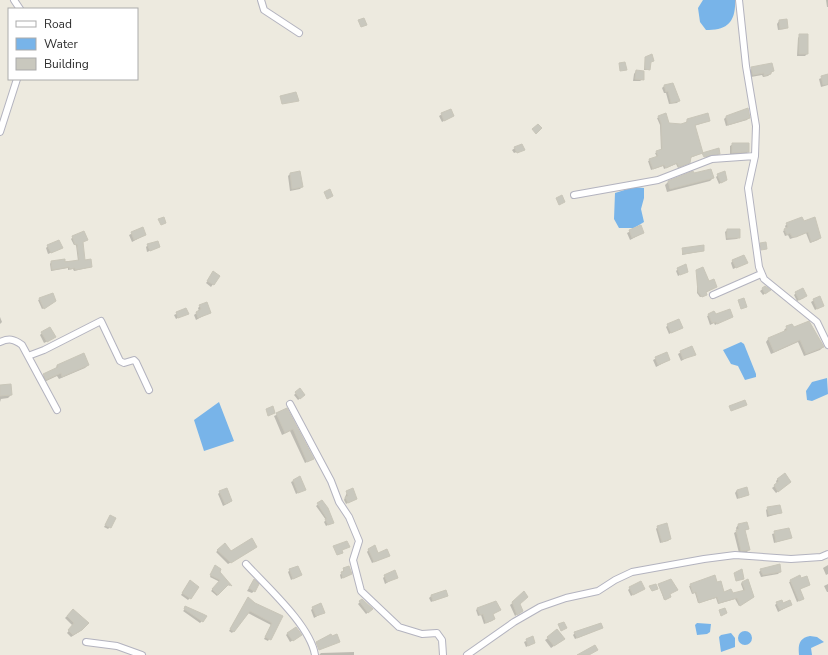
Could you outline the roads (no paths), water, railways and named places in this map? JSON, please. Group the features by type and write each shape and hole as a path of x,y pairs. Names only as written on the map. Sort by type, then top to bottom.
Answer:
{"street":[{"path":"262,0 264,10 299,33"},
{"path":"739,0 746,66 756,126 754,156 748,188 761,274 764,279 817,322 828,345"},
{"path":"0,132 17,80"},
{"path":"574,195 658,180 712,159 754,156"},
{"path":"713,295 761,274"},
{"path":"28,356 44,350 101,321 120,361 124,362 134,360 149,390"},
{"path":"0,342 8,339 15,340 22,345 57,410"},
{"path":"290,404 331,481 339,502 349,516 359,541 353,560 361,591 399,627 422,634 437,633 442,640 443,655"},
{"path":"467,655 514,622 540,607 566,598 598,591 615,580 632,572 735,555 791,559 821,557 828,554"},
{"path":"246,564 288,609 309,637 315,655"},
{"path":"86,642 118,646 142,655"}],"water":[{"path":"703,0 735,0 734,14 729,23 720,29 706,30 700,22 698,8"},
{"path":"634,187 644,188 644,198 641,209 644,222 634,228 619,228 614,219 615,193"},
{"path":"741,342 744,344 756,374 756,377 745,380 738,366 731,364 723,350"},
{"path":"827,378 828,394 812,401 807,400 806,391 812,382"},
{"path":"219,402 234,441 204,451 194,420"},
{"path":"697,623 711,624 710,632 707,634 697,635 695,625"},
{"path":"742,631 748,631 752,635 752,641 748,645 742,645 738,641 738,635"},
{"path":"731,633 735,638 735,647 721,652 719,637 721,635"},
{"path":"810,636 817,637 824,642 811,648 812,655 799,655 801,640"}]}
